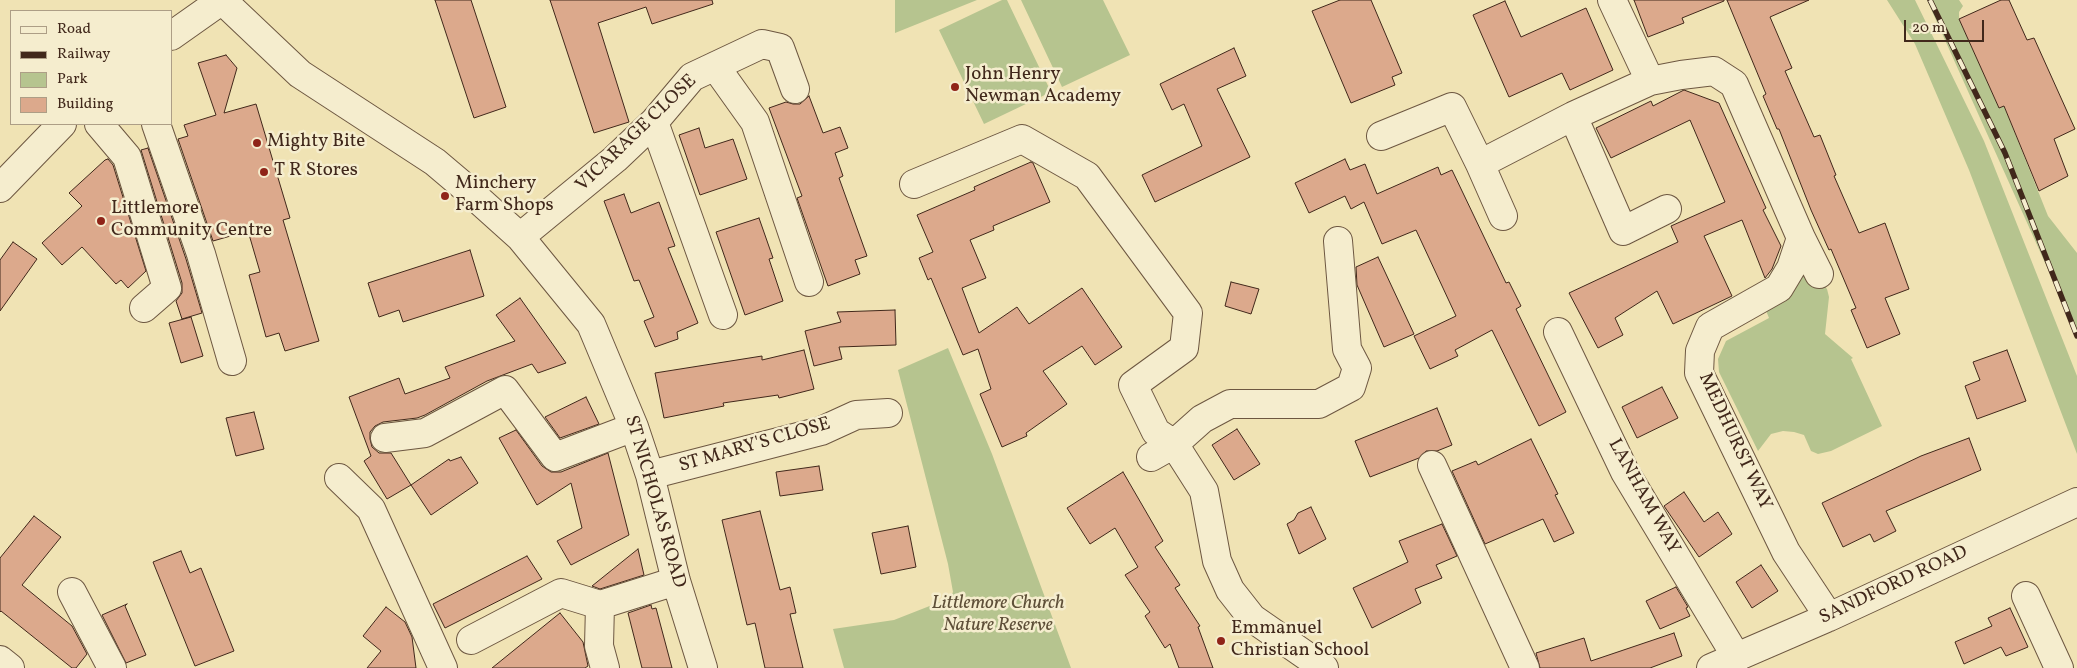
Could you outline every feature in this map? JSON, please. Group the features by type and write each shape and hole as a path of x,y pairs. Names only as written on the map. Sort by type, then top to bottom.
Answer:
{"street":[{"path":"172,35 222,0"},
{"name":"ST NICHOLAS ROAD","path":"222,0 300,74 435,162 520,237 591,324 634,427 650,475 676,581 702,668"},
{"path":"1612,0 1650,82"},
{"name":"VICARAGE CLOSE","path":"520,237 615,159 654,122 692,77 762,44 780,48 795,88"},
{"path":"715,66 755,122 809,282"},
{"path":"1480,164 1572,116 1650,82 1681,74 1714,70 1734,84 1801,238 1819,274"},
{"path":"1381,136 1452,107 1504,216"},
{"path":"1572,116 1623,231 1667,210"},
{"path":"654,122 723,315"},
{"path":"0,188 61,125"},
{"path":"100,125 127,157 167,288 144,308"},
{"path":"156,125 201,254 232,360"},
{"path":"914,184 1022,139 1087,176 1188,313 1184,348 1133,386 1156,432 1162,450 1204,492 1217,560 1230,590 1252,618 1324,668"},
{"name":"MEDHURST WAY","path":"1801,238 1791,268 1779,288 1710,326 1700,351 1699,373 1786,552 1829,617"},
{"path":"1162,450 1202,419 1230,404 1319,404 1351,387 1357,368 1347,349 1338,241"},
{"name":"LANHAM WAY","path":"1558,332 1626,472 1737,658"},
{"path":"384,438 425,433 505,390 555,457 634,427"},
{"name":"ST MARY'S CLOSE","path":"650,475 821,431 856,415 888,413"},
{"path":"1432,464 1525,668"},
{"path":"340,478 371,509 443,668"},
{"name":"SANDFORD ROAD","path":"1711,668 1829,617 2077,502"},
{"path":"471,640 561,593 600,605 676,581"},
{"path":"72,592 112,668"},
{"path":"2026,596 2059,668"},
{"path":"600,605 599,646 605,668"},
{"path":"0,660 10,668"}],"green space":[{"path":"895,0 977,0 895,33"},
{"path":"1002,0 1007,0 1051,92 984,124 939,30"},
{"path":"1021,0 1103,0 1130,55 1062,87"},
{"path":"1887,0 1915,0 1984,141 2077,376 2077,454 1969,170 1915,44"},
{"path":"1927,0 1959,0 1963,6 1959,12 1959,19 1999,108 2004,106 2048,216 2077,253 2077,334"},
{"path":"1807,273 1821,282 1827,289 1829,297 1825,334 1853,358 1851,359 1882,426 1831,451 1818,454 1811,451 1804,435 1783,431 1771,434 1758,451 1719,372 1718,359 1726,341 1769,318 1765,308 1796,278"},
{"name":"Littlemore Church Nature Reserve","path":"948,348 992,454 1071,668 844,668 833,629 894,620 950,598 953,592 948,564 898,370"}],"building":[{"path":"435,0 471,0 506,107 474,118"},
{"path":"550,0 712,0 713,4 652,24 646,7 598,23 629,122 594,133"},
{"path":"1340,0 1371,0 1402,73 1392,77 1395,85 1351,103 1312,11"},
{"path":"1634,0 1724,1 1682,18 1684,23 1648,37"},
{"path":"1727,0 1809,0 1770,17 1792,68 1785,71 1814,137 1820,135 1836,175 1834,176 1859,233 1885,223 1909,289 1885,298 1900,334 1867,348 1851,310 1856,308 1831,249 1829,250 1811,210 1779,129 1777,129 1763,96 1766,94"},
{"path":"2001,0 2009,0 2027,40 2034,38 2075,129 2054,139 2068,176 2039,191 2004,106 1999,108 1959,19"},
{"path":"1505,1 1521,37 1586,8 1613,70 1570,90 1562,73 1509,97 1473,15"},
{"path":"1234,48 1246,76 1217,89 1250,157 1155,202 1142,175 1202,146 1184,104 1172,110 1160,84"},
{"path":"226,55 237,68 224,113 256,104 290,218 283,220 319,341 285,351 279,333 266,337 249,275 260,272 248,231 213,241 178,139 188,136 184,125 216,115 198,63"},
{"path":"1684,90 1719,103 1766,208 1763,210 1781,246 1772,269 1765,278 1742,220 1704,236 1732,296 1673,324 1657,291 1615,318 1623,335 1598,348 1569,293 1678,242 1671,226 1725,202 1690,120 1611,158 1596,128 1651,101 1653,106"},
{"path":"809,96 823,133 840,127 848,148 835,153 843,176 839,178 867,256 855,260 860,274 828,286 797,198 802,196 769,108 786,102 800,104"},
{"path":"699,128 705,148 733,139 747,179 700,195 679,135"},
{"path":"148,148 186,259 202,313 182,319 176,301 182,293 182,283 141,150"},
{"name":"Littlemore Community Centre","path":"108,159 113,165 146,271 128,288 121,280 116,284 82,247 62,265 42,243 82,206 69,193"},
{"path":"1345,159 1350,170 1365,164 1377,194 1438,167 1441,175 1452,170 1506,283 1509,282 1521,306 1516,309 1566,412 1539,426 1492,330 1455,350 1458,356 1430,369 1414,336 1456,316 1416,230 1382,244 1364,202 1351,209 1345,196 1309,213 1295,183"},
{"path":"1031,162 1050,202 993,226 994,230 970,240 986,278 962,288 979,333 1017,307 1029,324 1082,288 1122,347 1095,365 1082,346 1043,371 1067,404 1026,433 1027,436 1002,447 980,394 991,389 978,349 963,355 931,278 928,280 919,258 933,252 917,215 975,190 974,187"},
{"path":"624,194 631,213 659,202 675,246 668,248 698,323 677,332 678,339 655,347 644,321 654,317 639,280 634,281 604,201"},
{"path":"759,218 773,258 769,259 783,301 745,315 716,232"},
{"path":"13,242 37,259 0,311 0,260"},
{"path":"470,250 484,296 403,322 399,310 379,317 368,283"},
{"path":"1378,257 1414,334 1384,347 1357,285 1356,267"},
{"path":"1231,282 1259,289 1251,314 1225,306"},
{"path":"520,298 566,363 538,373 532,364 487,381 425,415 417,418 383,422 375,426 370,432 372,447 379,453 391,453 411,485 387,499 364,461 371,456 349,397 399,378 405,394 450,378 445,367 515,341 496,315"},
{"path":"895,310 896,345 839,347 842,359 814,366 805,331 841,322 837,312"},
{"path":"191,317 203,356 181,363 169,323"},
{"path":"804,350 814,389 779,398 778,395 723,403 724,406 664,418 655,373 762,356 762,360"},
{"path":"2007,350 2026,401 1977,419 1965,386 1980,380 1973,362"},
{"path":"1662,387 1678,418 1637,438 1622,407"},
{"path":"586,397 599,424 560,438 545,417"},
{"path":"1437,408 1452,445 1437,451 1426,451 1419,458 1370,477 1355,441"},
{"path":"254,412 264,449 236,456 226,418"},
{"path":"1237,429 1260,464 1234,480 1212,445"},
{"path":"516,430 542,466 551,472 561,472 608,453 629,535 571,565 557,541 582,528 571,483 537,505 499,438"},
{"path":"1969,438 1981,470 1886,511 1896,531 1874,542 1870,534 1843,547 1822,503 1921,456"},
{"path":"1531,439 1558,494 1555,495 1574,533 1554,542 1543,519 1485,544 1452,471 1476,461 1478,465"},
{"path":"461,457 478,483 431,515 411,485 449,459 450,461"},
{"path":"819,466 823,490 780,496 776,472"},
{"path":"1123,472 1163,541 1155,547 1180,585 1175,588 1200,626 1198,627 1213,668 1179,668 1170,644 1165,648 1145,616 1150,612 1125,575 1138,567 1115,528 1090,544 1067,508"},
{"path":"1684,492 1704,522 1718,512 1732,534 1699,557 1664,506"},
{"path":"1311,507 1326,539 1299,554 1287,524 1294,520 1298,513"},
{"path":"760,511 780,590 790,587 796,613 790,614 803,668 765,668 755,623 747,625 722,520"},
{"path":"34,516 61,537 22,585 72,626 87,654 76,668 72,668 0,612 0,558"},
{"path":"1442,524 1457,556 1436,565 1442,578 1415,589 1421,603 1372,628 1353,588 1408,562 1399,541"},
{"path":"908,526 916,567 881,574 872,533"},
{"path":"638,549 644,575 600,589 592,586"},
{"path":"181,551 190,573 201,568 234,651 195,666 153,562"},
{"path":"527,556 542,579 445,628 433,604"},
{"path":"1761,565 1778,591 1752,608 1736,582"},
{"path":"1676,587 1688,607 1686,608 1690,616 1660,629 1646,601"},
{"path":"127,604 125,606 146,655 126,663 102,615"},
{"path":"651,605 652,609 656,608 672,668 642,668 628,613"},
{"path":"386,607 405,622 412,637 416,668 367,668 381,651 363,636"},
{"path":"2010,608 2028,647 2006,656 2001,647 1964,664 1955,642 1992,626 1988,618"},
{"path":"560,613 583,642 588,666 585,668 492,668"},
{"path":"1674,633 1682,656 1650,668 1540,668 1536,653 1584,638 1591,661"}],"railway":[{"path":"1930,0 2005,153 2077,336"}],"place":[{"name":"John Henry Newman Academy","path":"955,87"},
{"name":"Mighty Bite","path":"257,143"},
{"name":"T R Stores","path":"264,172"},
{"name":"Minchery Farm Shops","path":"445,196"},
{"name":"Littlemore Community Centre","path":"101,221"},
{"name":"Emmanuel Christian School","path":"1221,641"}]}
